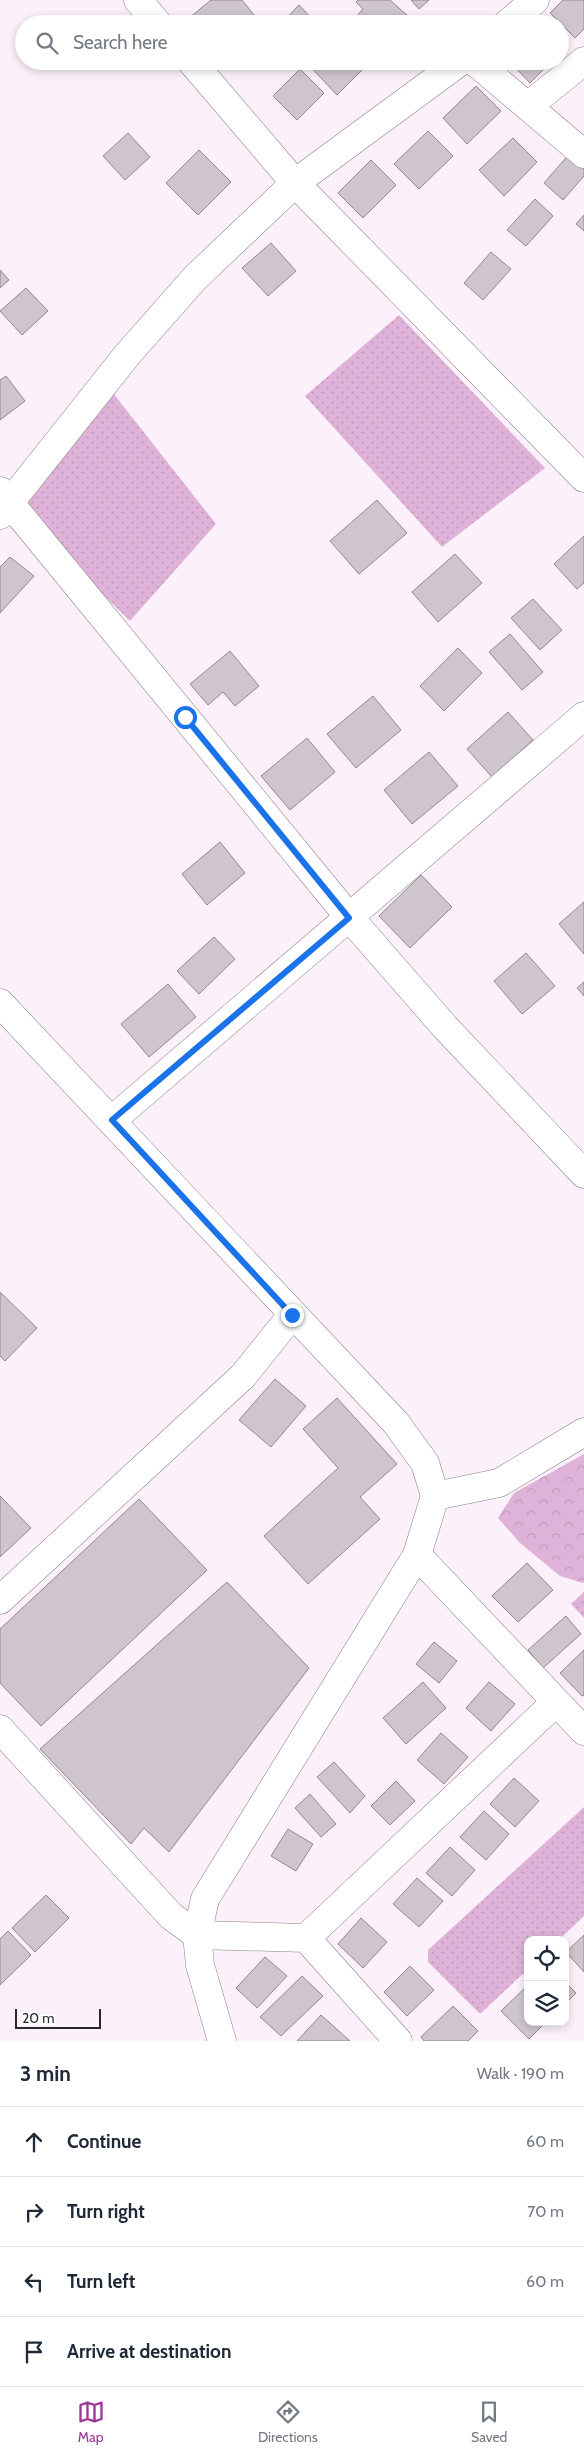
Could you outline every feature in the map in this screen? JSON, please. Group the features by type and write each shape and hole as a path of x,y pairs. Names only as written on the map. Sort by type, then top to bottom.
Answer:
{"street":[{"path":"138,0 150,15"},
{"path":"518,15 535,0"},
{"path":"528,106 584,62"},
{"path":"199,70 295,183 584,478"},
{"path":"448,70 295,183 195,278 133,348 3,503 349,918 445,1027 584,1174"},
{"path":"485,70 584,154"},
{"path":"112,1120 584,716"},
{"path":"0,1003 112,1120 292,1315 396,1423 425,1464 435,1496 417,1555 205,1899 197,1935 200,1966 222,2041"},
{"path":"0,1600 243,1376 292,1315"},
{"path":"435,1496 500,1483 584,1432"},
{"path":"417,1555 584,1731"},
{"path":"0,1730 171,1916 197,1935 306,1938 556,1702"},
{"path":"306,1938 398,2041"}],"green space":[{"path":"399,315 545,468 442,547 305,396"},
{"path":"113,393 216,524 130,621 10,503"},
{"path":"584,1454 583,1583 560,1576 520,1543 498,1518 514,1493"},
{"path":"584,1592 584,1618 571,1604"},
{"path":"584,1807 584,1916 563,1936 524,1936 524,1973 480,2014 428,1962 428,1950"}],"building":[{"path":"211,0 242,0 254,15 193,15"},
{"path":"358,0 390,0 407,15 358,15 363,9 356,2"},
{"path":"411,0 429,0 419,9"},
{"path":"563,0 584,0 584,29 575,38 569,32 569,15 552,15 550,13"},
{"path":"299,5 308,15 290,15"},
{"path":"299,70 324,93 297,120 273,96"},
{"path":"313,70 362,70 337,95"},
{"path":"518,70 543,70 530,83"},
{"path":"476,86 501,111 467,144 443,118"},
{"path":"428,131 453,156 419,189 394,164"},
{"path":"128,133 150,157 125,180 103,156"},
{"path":"513,138 537,162 504,196 479,170"},
{"path":"199,150 231,182 198,215 166,183"},
{"path":"571,152 584,163 584,176 563,200 544,183"},
{"path":"371,160 396,185 363,218 338,193"},
{"path":"535,199 553,216 526,246 507,230"},
{"path":"584,215 584,231 576,224"},
{"path":"271,243 296,271 268,296 242,268"},
{"path":"491,252 511,269 483,300 464,283"},
{"path":"0,270 9,280 0,288"},
{"path":"26,288 48,311 22,335 0,311"},
{"path":"6,376 25,401 0,420 0,380"},
{"path":"377,500 407,533 359,574 330,541"},
{"path":"584,536 584,583 577,589 554,564"},
{"path":"455,554 482,583 438,622 412,592"},
{"path":"10,557 34,576 0,613 0,567"},
{"path":"533,599 562,630 540,650 511,618"},
{"path":"510,634 543,672 522,690 489,652"},
{"path":"458,648 482,673 444,711 420,686"},
{"path":"230,651 259,686 235,706 223,692 208,705 190,684"},
{"path":"373,696 401,730 356,768 327,734"},
{"path":"508,712 533,740 492,777 467,749"},
{"path":"307,738 335,772 290,810 261,776"},
{"path":"429,752 458,786 412,824 384,790"},
{"path":"220,842 245,873 207,905 182,874"},
{"path":"421,875 452,907 410,948 379,916"},
{"path":"584,902 584,954 559,924"},
{"path":"214,937 235,959 199,994 177,971"},
{"path":"526,953 555,986 522,1014 494,981"},
{"path":"584,982 584,996 577,988"},
{"path":"168,984 196,1017 149,1057 121,1024"},
{"path":"0,1292 37,1328 5,1361 0,1356"},
{"path":"275,1379 306,1406 271,1447 239,1420"},
{"path":"337,1398 397,1464 360,1497 380,1519 308,1584 264,1536 338,1468 303,1429"},
{"path":"0,1496 31,1528 0,1557"},
{"path":"139,1499 207,1570 41,1726 0,1683 0,1629"},
{"path":"527,1563 553,1590 518,1622 492,1596"},
{"path":"227,1582 309,1668 169,1852 144,1828 131,1844 40,1749"},
{"path":"566,1616 581,1634 543,1668 528,1650"},
{"path":"434,1642 457,1661 439,1683 416,1664"},
{"path":"584,1650 584,1695 582,1696 560,1673"},
{"path":"423,1682 446,1708 406,1744 383,1718"},
{"path":"489,1682 515,1704 491,1731 466,1708"},
{"path":"441,1733 468,1757 444,1784 417,1760"},
{"path":"334,1762 365,1796 350,1813 317,1777"},
{"path":"514,1778 539,1801 515,1827 490,1804"},
{"path":"396,1781 415,1801 390,1825 371,1806"},
{"path":"310,1794 336,1824 321,1837 295,1808"},
{"path":"484,1811 509,1834 486,1860 460,1837"},
{"path":"288,1829 313,1844 296,1871 271,1856"},
{"path":"450,1847 475,1870 452,1896 426,1873"},
{"path":"417,1878 443,1901 419,1927 393,1904"},
{"path":"46,1895 69,1918 35,1952 12,1928"},
{"path":"361,1918 387,1942 363,1968 338,1944"},
{"path":"8,1931 31,1955 0,1985 0,1939"},
{"path":"584,1935 584,1972 569,1955 569,1949"},
{"path":"265,1957 287,1976 257,2008 236,1988"},
{"path":"410,1966 434,1990 407,2016 384,1992"},
{"path":"302,1976 323,1996 281,2036 260,2017"},
{"path":"569,1986 576,1993 569,2000"},
{"path":"524,1989 524,2026 542,2026 529,2039 501,2011"},
{"path":"453,2006 478,2031 468,2041 424,2041 421,2037"},
{"path":"321,2015 350,2041 297,2041"}],"route":[{"path":"185,717 349,918 112,1120 292,1315"}]}
